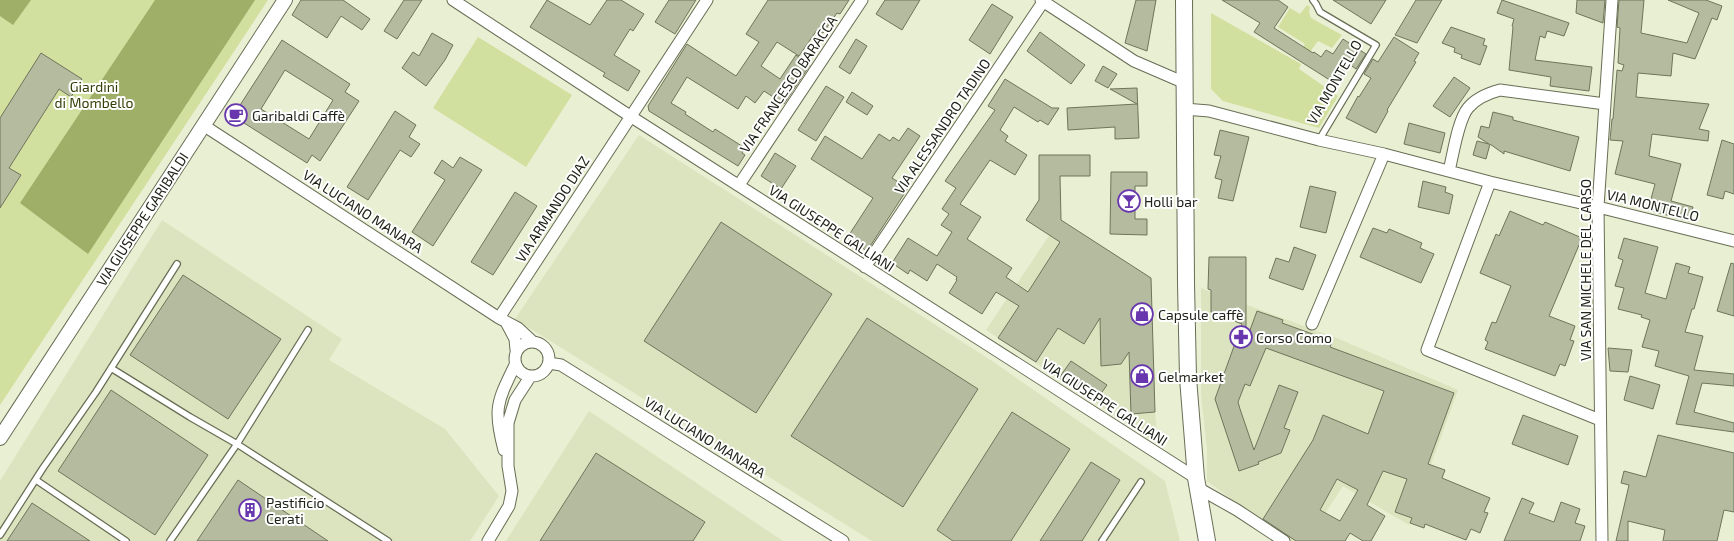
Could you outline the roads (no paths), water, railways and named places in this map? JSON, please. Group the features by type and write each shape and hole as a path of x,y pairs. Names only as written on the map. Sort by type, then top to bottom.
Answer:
{"main road":[{"path":"1184,0 1188,370 1197,483 1206,541"}],"street":[{"name":"VIA GIUSEPPE GARIBALDI","path":"0,438 285,0"},
{"name":"VIA GIUSEPPE GALLIANI","path":"454,0 1284,541"},
{"name":"VIA ARMANDO DIAZ","path":"503,320 630,116 707,0"},
{"name":"VIA FRANCESCO BARACCA","path":"739,185 862,0"},
{"name":"VIA SAN MICHELE DEL CARSO","path":"1602,541 1598,207 1612,0"},
{"path":"1042,1 1134,61 1185,83"},
{"name":"VIA ALESSANDRO TADINO","path":"865,267 1042,1"},
{"path":"1449,171 1461,123 1468,108 1488,93 1500,90 1605,104"},
{"path":"1184,109 1209,111 1319,140 1384,154 1312,324"},
{"name":"VIA LUCIANO MANARA","path":"203,125 503,320 518,328 533,342"},
{"name":"VIA MONTELLO","path":"1384,154 1490,182 1734,241"},
{"path":"1490,182 1427,350 1600,420"},
{"name":"VIA LUCIANO MANARA","path":"503,320 515,338 516,350"},
{"path":"533,342 538,343 546,349 549,363 547,368 540,375 530,377 521,373 515,365 514,355 516,350 523,344 533,342"},
{"name":"VIA LUCIANO MANARA","path":"549,363 561,365 843,541"},
{"path":"488,541 510,506 512,491 496,414 500,395 515,365"},
{"path":"508,466 508,423 515,400 530,377"}],"lane":[{"name":"VIA MONTELLO","path":"1313,0 1320,12 1376,45 1319,140"},
{"path":"0,535 112,368 176,264"},
{"path":"170,541 237,444 308,330"},
{"path":"112,368 190,417 237,444 388,541"},
{"path":"36,480 126,541"},
{"path":"1102,541 1141,482"}],"place":[{"name":"Garibaldi Caffè","path":"236,115"},
{"name":"Holli bar","path":"1129,201"},
{"name":"Capsule caffè","path":"1142,314"},
{"name":"Corso Como","path":"1241,337"},
{"name":"Gelmarket","path":"1142,376"},
{"name":"Pastificio Cerati","path":"250,510"}],"park label":[{"name":"Giardini di Mombello","path":"94,94"}]}
